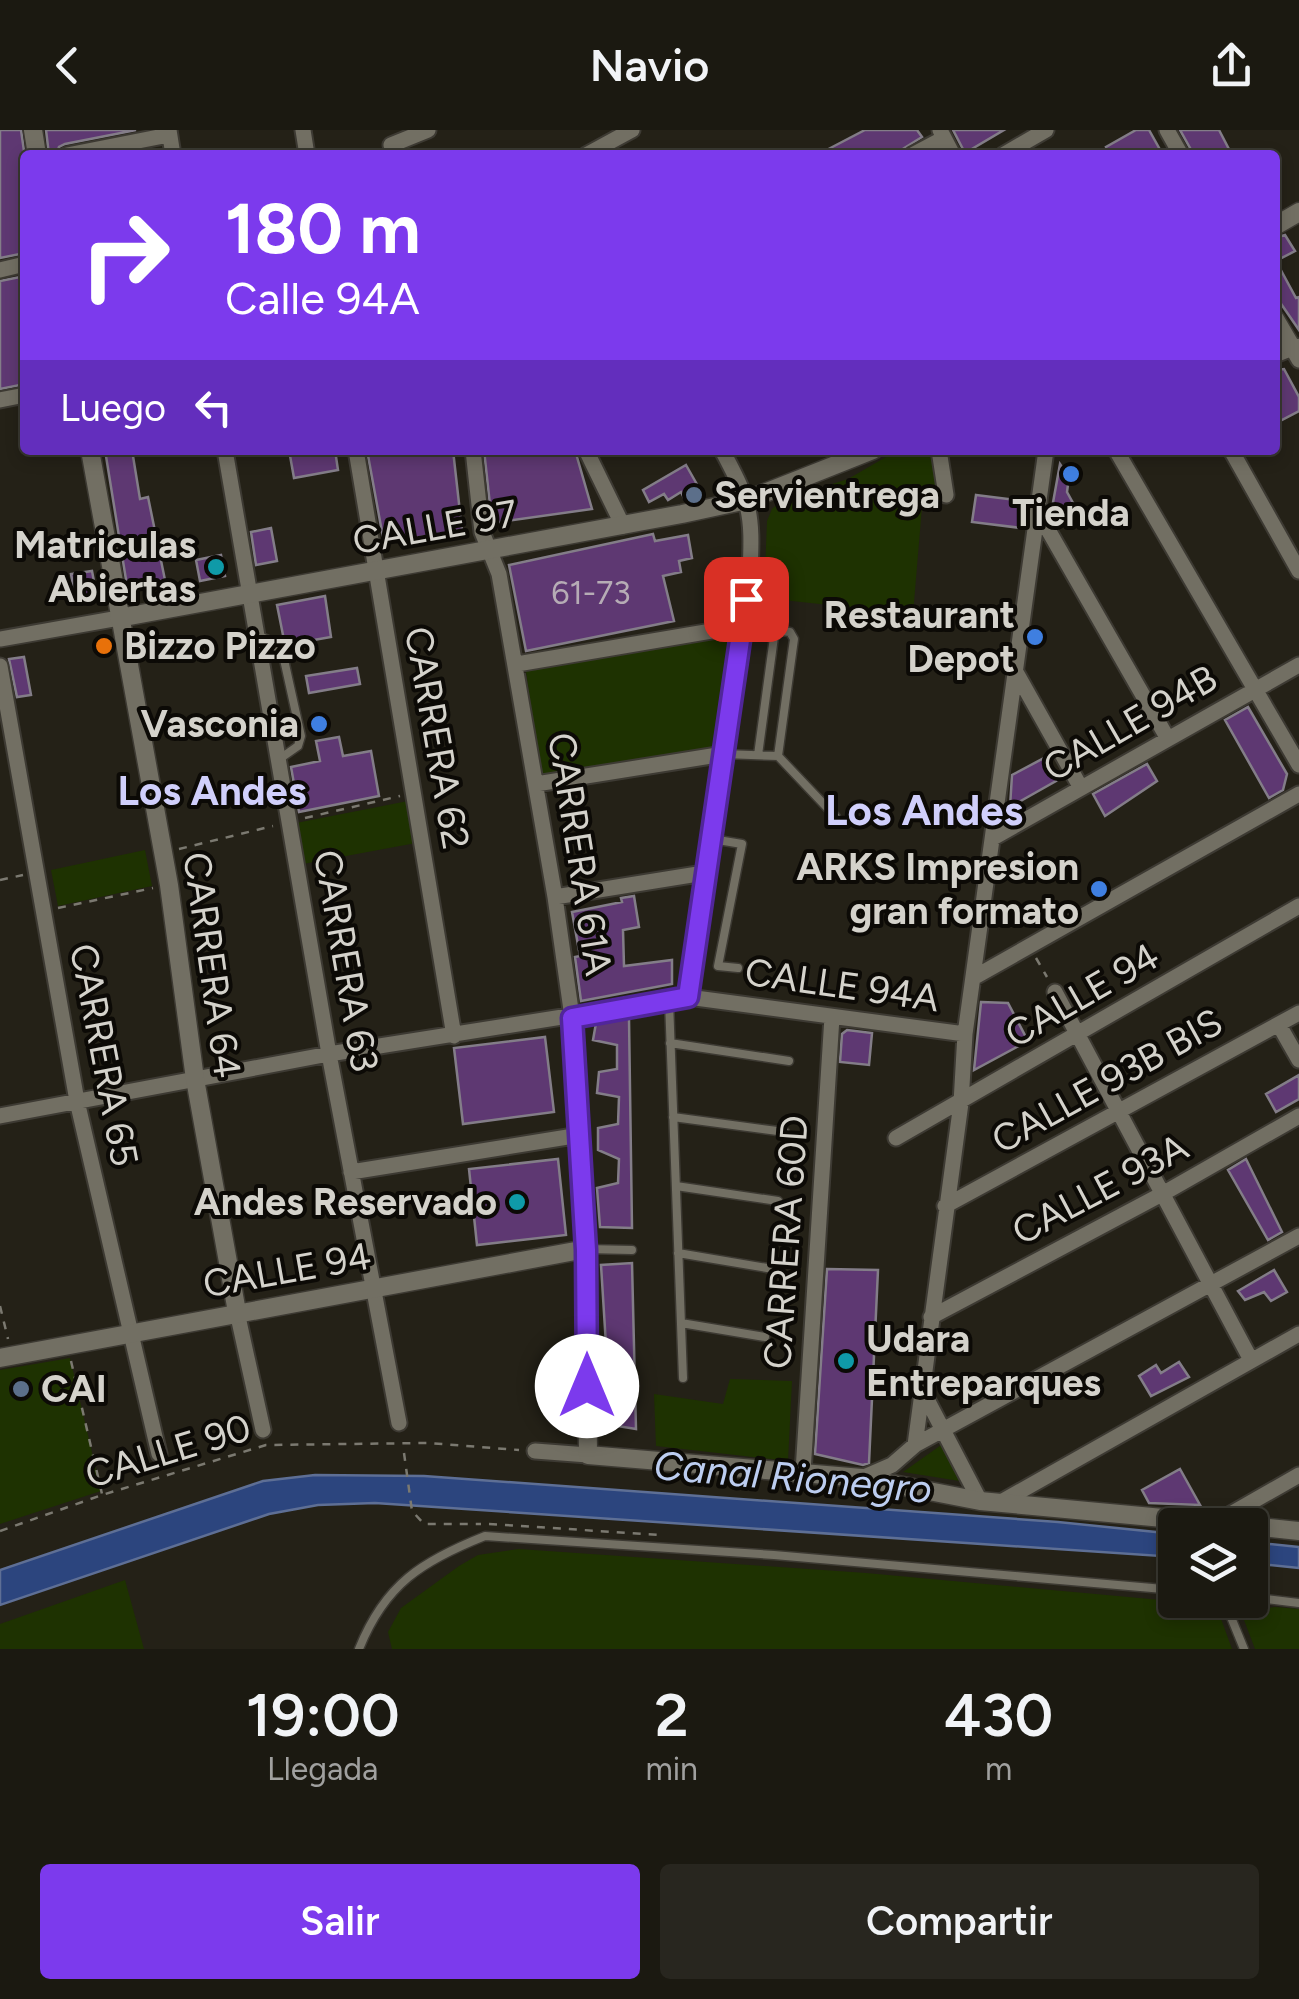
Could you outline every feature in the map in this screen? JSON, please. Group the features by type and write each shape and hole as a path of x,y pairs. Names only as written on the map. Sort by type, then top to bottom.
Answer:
{"street":[{"path":"391,145 428,130"},
{"path":"595,150 632,130"},
{"path":"1011,150 1046,130"},
{"path":"90,150 169,133"},
{"path":"919,150 942,134"},
{"path":"1280,330 1291,353"},
{"name":"CARRERA 64","path":"91,455 169,885 195,1080 237,1312 263,1430"},
{"name":"CARRERA 63","path":"225,455 329,1054 399,1423"},
{"name":"CARRERA 62","path":"357,455 454,1036"},
{"name":"CARRERA 61A","path":"474,455 482,532 500,574 516,664 572,1018 586,1250 588,1455"},
{"path":"588,455 623,526"},
{"path":"688,997 752,539 747,500 724,455"},
{"name":"CALLE 97","path":"0,640 747,500 856,455"},
{"path":"940,455 946,495"},
{"path":"914,1445 960,1103 965,1034 1045,455"},
{"path":"1119,455 1299,764"},
{"path":"1234,455 1299,571"},
{"path":"1039,514 1168,739"},
{"path":"516,664 741,626"},
{"name":"CALLE 94B","path":"993,838 1299,665"},
{"name":"CARRERA 65","path":"0,666 77,1101 159,1454"},
{"path":"1017,674 1082,788"},
{"path":"536,784 724,754"},
{"name":"CALLE 94A","path":"973,978 1299,794"},
{"path":"555,897 704,873"},
{"name":"CALLE 94","path":"896,1138 1299,906"},
{"path":"1055,992 1251,1360"},
{"name":"CALLE 94A","path":"0,1116 329,1054 688,997 965,1034"},
{"name":"CALLE 93B BIS","path":"945,1206 1299,1013"},
{"name":"CARRERA 60D","path":"804,1472 832,1016"},
{"path":"1279,1024 1299,1060"},
{"name":"CALLE 93A","path":"931,1317 1299,1116"},
{"path":"351,1172 580,1135"},
{"path":"862,1478 892,1464 914,1445 1299,1236"},
{"name":"CALLE 94","path":"6,1357 586,1250"},
{"path":"1001,1502 1299,1334"},
{"path":"920,1386 980,1500"},
{"path":"535,1451 862,1478 980,1500 1158,1517"},
{"path":"1240,1508 1299,1475"},
{"path":"1268,1528 1299,1532"}],"lane":[{"path":"758,755 774,637 782,631 790,632 794,640 778,756"},
{"path":"256,635 272,642 283,655 301,736 298,746 278,760"},
{"path":"724,754 778,756 836,817"},
{"path":"710,839 742,844 718,966 738,968"},
{"path":"669,1001 683,1378"},
{"path":"670,1042 789,1061"},
{"path":"673,1117 785,1132"},
{"path":"676,1186 778,1201"},
{"path":"586,1250 632,1250"},
{"path":"678,1254 774,1270"},
{"path":"681,1323 765,1337"},
{"path":"359,1649 366,1630 399,1582 444,1552 485,1536 774,1555 1158,1589"},
{"path":"1268,1599 1299,1603"},
{"path":"1231,1618 1244,1649"}],"path":[{"path":"163,853 414,793"},
{"path":"0,880 36,872"},
{"path":"44,911 169,885"},
{"path":"1030,948 1055,992"},
{"path":"0,1306 6,1357"},
{"path":"66,1345 102,1496"},
{"name":"CALLE 90","path":"0,1531 266,1445 402,1443 535,1451"},
{"path":"404,1453 412,1511"}],"green space":[{"path":"889,455 933,455 940,492 923,495 913,614 764,598 767,521 772,509 782,500 848,479"},
{"path":"732,635 722,745 541,777 526,671"},
{"path":"408,801 416,843 303,864 296,823"},
{"path":"145,850 152,886 58,906 51,870"},
{"path":"70,1358 101,1491 0,1524 0,1370"},
{"path":"730,1379 792,1381 788,1461 656,1446 654,1394 723,1404"},
{"path":"944,1443 966,1482 903,1472"},
{"path":"519,1549 866,1573 1158,1600 1158,1618 1221,1618 1232,1649 392,1649 388,1632 401,1608 478,1555"},
{"path":"125,1580 144,1649 0,1649 0,1624"},
{"path":"1268,1608 1299,1609 1299,1649 1255,1649 1243,1618 1268,1618"}],"water":[{"path":"315,1475 424,1476 1058,1522 1158,1532 1158,1556 375,1503 318,1505 269,1514 0,1605 0,1570 263,1481"},
{"path":"1268,1544 1299,1547 1299,1568 1268,1565"}],"building":[{"path":"0,130 21,130 24,150 20,150 20,254 0,258"},
{"path":"46,130 136,130 65,144 58,150 48,150"},
{"path":"865,130 917,130 922,137 901,150 827,150"},
{"path":"953,130 1004,130 970,150 963,150"},
{"path":"1136,130 1149,130 1160,150 1108,150 1106,147"},
{"path":"1180,130 1219,130 1229,150 1191,150"},
{"path":"1285,235 1295,251 1280,259 1280,236"},
{"path":"1280,268 1296,298 1299,297 1299,330 1280,302"},
{"path":"20,277 20,385 0,389 0,281"},
{"path":"1280,369 1284,369 1299,397 1299,411 1280,421"},
{"path":"106,455 133,455 140,499 148,497 165,580 157,582 158,586 128,592"},
{"path":"290,455 336,455 338,470 294,478"},
{"path":"368,455 454,455 462,530 384,543"},
{"path":"485,455 576,455 592,509 492,523"},
{"path":"1060,464 1069,477 1067,492 1078,512 1059,523 1052,508"},
{"path":"686,465 703,495 684,498 681,492 668,500 664,494 649,502 643,490"},
{"path":"976,495 1025,501 1021,528 972,522"},
{"path":"271,528 277,561 256,565 251,532"},
{"path":"653,534 655,541 688,535 692,558 679,561 681,572 663,576 674,621 526,651 509,565"},
{"path":"221,555 225,576 200,581 196,560"},
{"path":"92,571 97,597 76,601 71,574"},
{"path":"325,596 331,637 285,645 277,605"},
{"path":"24,657 31,695 17,697 9,659"},
{"path":"357,668 360,684 309,693 306,676"},
{"path":"1248,707 1287,774 1283,790 1269,798 1225,720"},
{"path":"339,737 343,756 371,751 379,796 299,812 291,767 320,761 316,741"},
{"path":"1044,758 1056,781 1010,807 1012,775"},
{"path":"1147,764 1157,781 1105,816 1093,794"},
{"path":"634,896 639,927 623,930 624,966 672,960 672,984 581,1001 575,957 580,956 572,912"},
{"path":"981,1002 1008,1003 1028,1041 974,1070"},
{"path":"629,1018 632,1228 600,1227 597,1188 618,1183 619,1159 598,1150 598,1128 618,1124 619,1097 597,1093 599,1072 617,1069 617,1045 593,1040 596,1023"},
{"path":"847,1030 872,1033 869,1065 840,1062 842,1034"},
{"path":"545,1037 554,1112 463,1124 454,1048"},
{"path":"1299,1075 1299,1099 1276,1112 1266,1094"},
{"name":"Andes Reservado","path":"558,1159 566,1235 477,1245 469,1169"},
{"path":"1246,1159 1282,1232 1268,1240 1228,1170"},
{"path":"632,1263 636,1429 611,1425 601,1265"},
{"name":"Udara Entreparques","path":"827,1269 878,1270 869,1463 863,1465 815,1454"},
{"path":"1274,1270 1287,1292 1271,1301 1264,1292 1245,1300 1238,1291"},
{"path":"1179,1362 1189,1377 1151,1396 1139,1376 1156,1365 1161,1373"},
{"path":"1180,1469 1200,1505 1149,1503 1142,1490"}],"place":[{"name":"Tienda","path":"1071,474"},
{"name":"Servientrega","path":"694,495"},
{"name":"Matriculas Abiertas","path":"216,567"},
{"name":"Restaurant Depot","path":"1035,637"},
{"name":"Bizzo Pizzo","path":"104,646"},
{"name":"Vasconia","path":"319,724"},
{"name":"ARKS Impresion gran formato","path":"1099,889"},
{"name":"Andes Reservado","path":"517,1202"},
{"name":"Udara Entreparques","path":"846,1361"},
{"name":"CAI","path":"21,1389"}],"district":[{"name":"Los Andes","path":"212,791"},
{"name":"Los Andes","path":"924,810"}],"route":[{"path":"587,1386 586,1250 572,1018 688,997 746,599"}],"water label":[{"name":"Canal Rionegro","path":"793,1477"}]}
